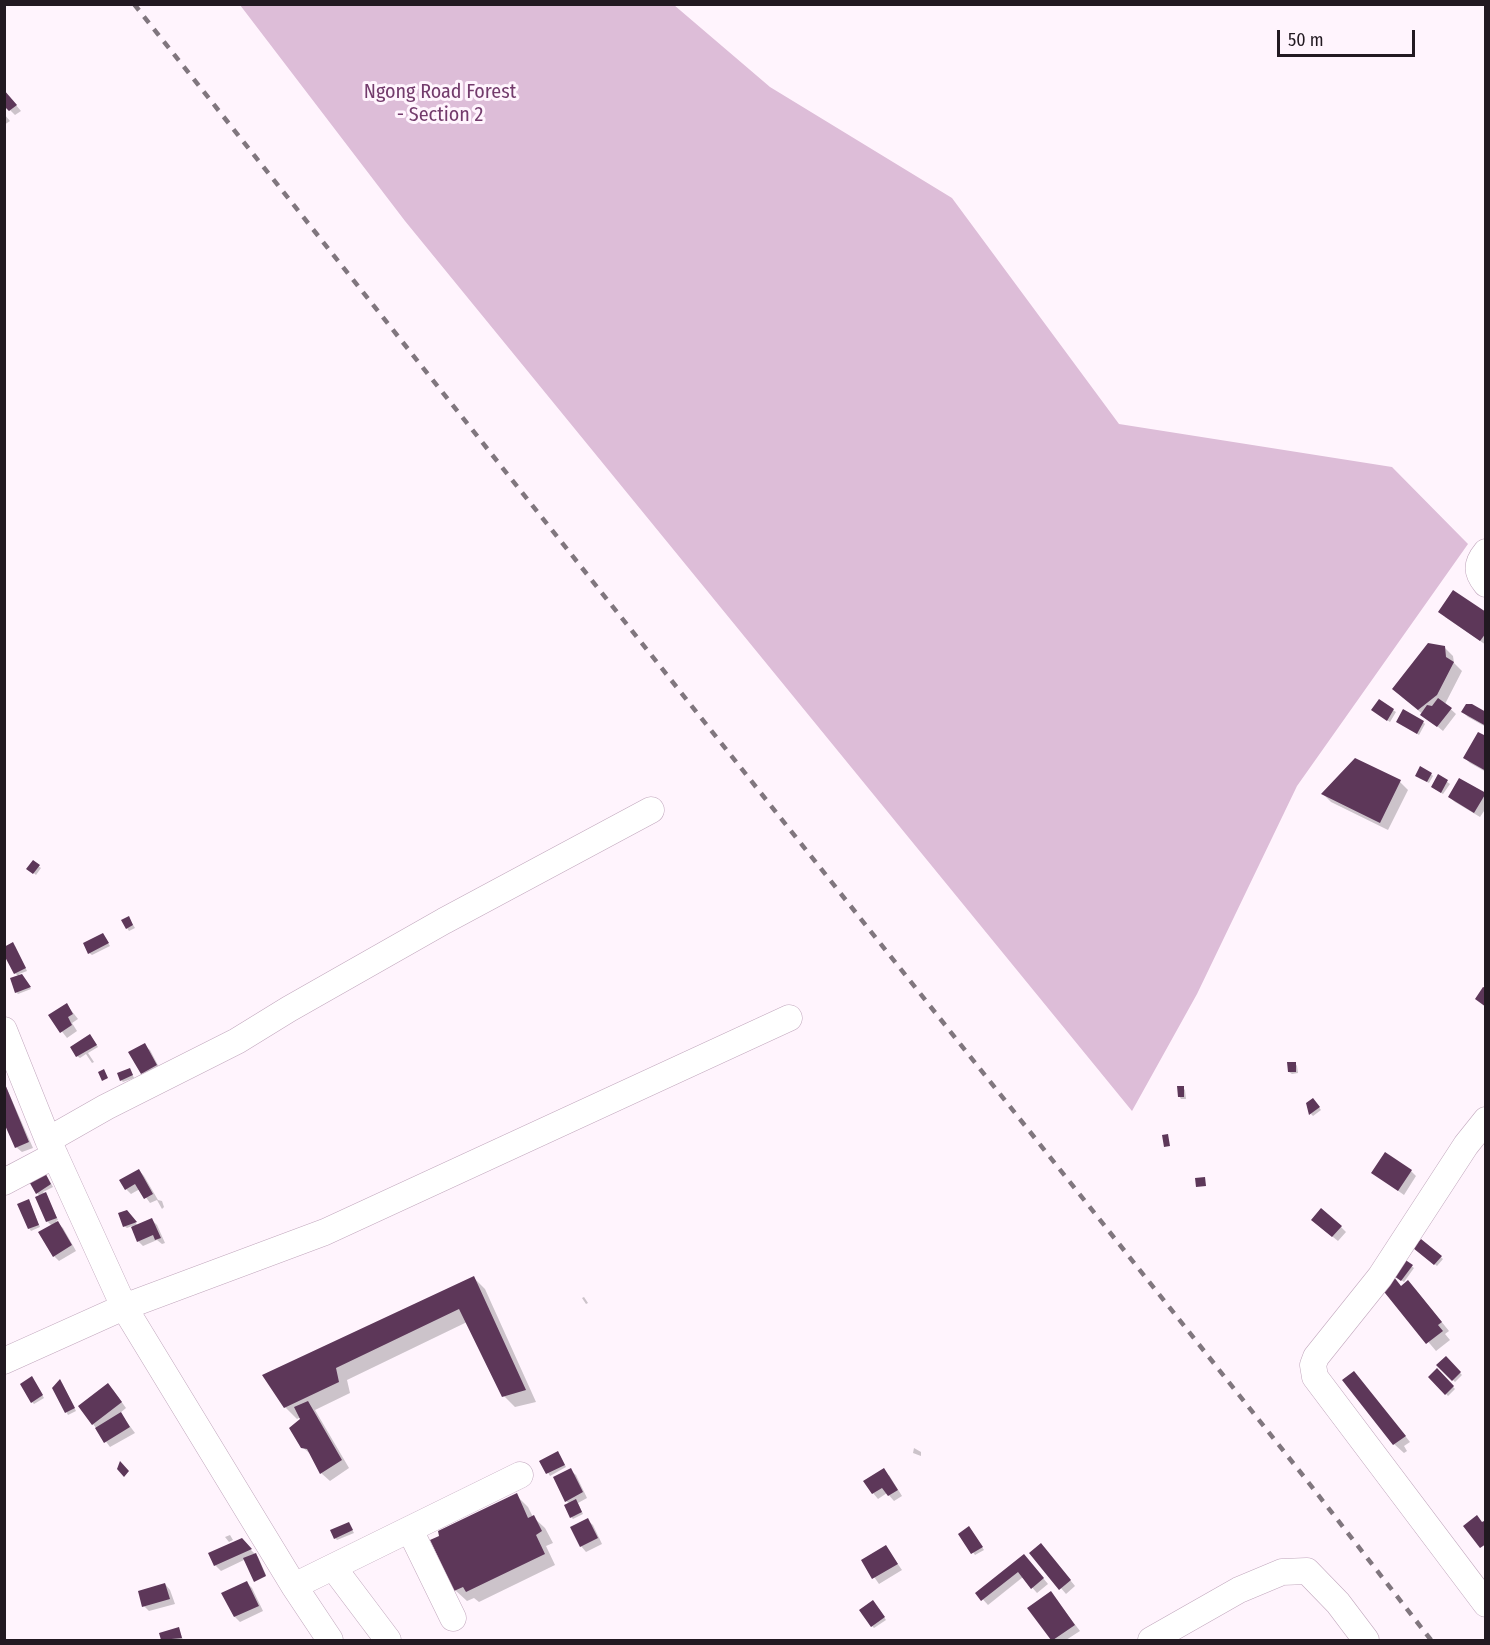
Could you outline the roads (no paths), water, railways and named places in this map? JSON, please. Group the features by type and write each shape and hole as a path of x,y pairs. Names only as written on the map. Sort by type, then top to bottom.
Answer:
{"street":[{"path":"1485,552 1477,568 1485,584"},
{"path":"4,1182 106,1107 237,1041 289,1008 435,926 651,810"},
{"path":"4,1361 124,1307 325,1232 789,1018"},
{"path":"4,1030 52,1147 124,1307 330,1641"},
{"path":"1485,1120 1466,1145 1380,1276 1316,1357 1313,1365 1316,1377 1485,1604"},
{"path":"294,1586 520,1475"},
{"path":"410,1530 453,1618"},
{"path":"333,1567 388,1641"},
{"path":"1152,1641 1239,1590 1282,1572 1307,1571 1338,1603 1366,1641"}],"railway":[{"path":"134,4 1305,1478 1431,1640"}],"park label":[{"name":"Ngong Road Forest - Section 2","path":"440,104"}]}
